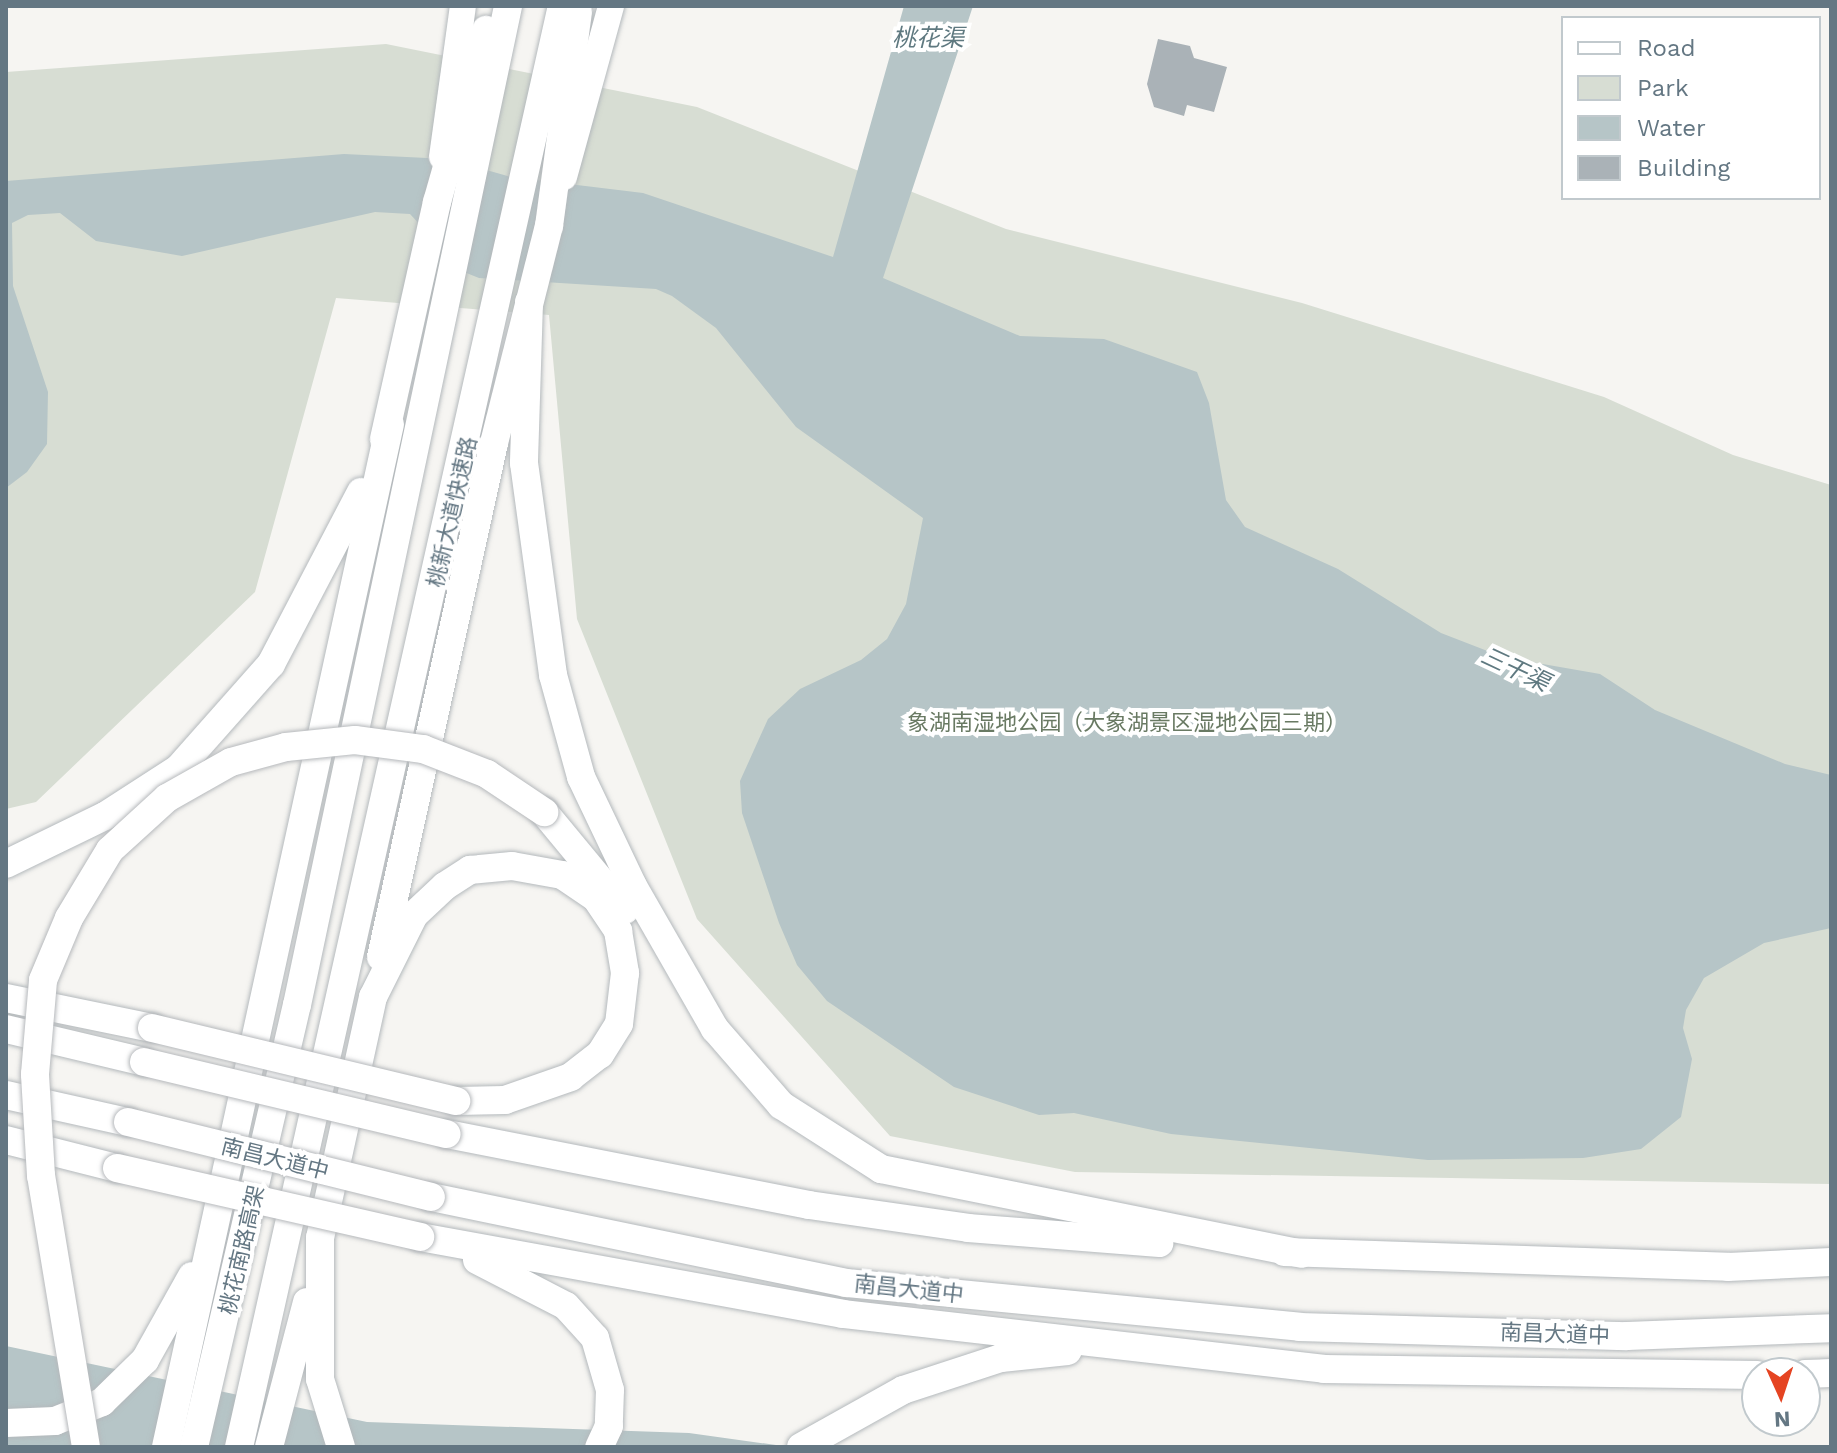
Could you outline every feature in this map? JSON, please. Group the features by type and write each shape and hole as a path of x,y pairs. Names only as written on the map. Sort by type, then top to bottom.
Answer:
{"highway":[{"path":"166,1447 231,1162 437,202 492,6"},
{"name":"桃花南路高架","path":"194,1447 215,1370 297,1005 508,6"},
{"name":"桃新大道快速路","path":"336,1016 562,6"},
{"path":"269,1447 291,1382 373,997 529,302 549,226 579,6"},
{"path":"529,302 524,463 553,675 581,777 633,886 715,1029"},
{"path":"6,864 105,816 178,769 261,676 345,530 390,424"},
{"path":"86,1447 41,1176 35,1074 43,980 69,918 110,850 167,798 231,762 286,747 355,740 423,749 487,774 544,812 595,866 715,1029 781,1105 881,1169 983,1194 1302,1254"},
{"path":"6,998 152,1028 456,1101 505,1100 571,1077 600,1054 619,1024 625,973 618,931 596,898 562,875 512,866 470,870 414,915 373,997"},
{"name":"桃花南路高架","path":"239,1447 336,1016"},
{"path":"6,1029 447,1134 630,1174 968,1228 1302,1254 1728,1267 1831,1262"},
{"name":"南昌大道中","path":"6,1095 431,1197 846,1283 1283,1325 1627,1336 1831,1328"},
{"path":"6,1140 420,1237 843,1314 1324,1369"},
{"path":"6,1161 117,1168"},
{"path":"6,1423 55,1421 102,1402 145,1360 181,1302 231,1162"},
{"path":"420,1237 517,1276 566,1306 595,1338 610,1390 609,1426 599,1447"},
{"path":"320,1238 320,1379 341,1447"},
{"path":"801,1447 903,1390 1001,1358 1084,1350 1324,1369 1741,1375"}],"main road":[{"path":"437,202 449,88 463,6"},
{"path":"549,226 587,103 611,6"}],"green space":[{"name":"象湖南湿地公园（大象湖景区湿地公园三期）","path":"386,44 697,107 1006,229 1302,303 1604,397 1733,455 1831,485 1831,1184 1075,1172 890,1136 697,919 577,619 549,315 336,298 255,592 36,802 6,809 6,72"}],"water":[{"path":"904,6 973,6 883,278 1020,336 1104,339 1197,372 1209,403 1226,500 1245,527 1338,569 1441,633 1503,657 1600,674 1655,710 1785,764 1831,775 1831,928 1764,943 1704,978 1686,1010 1683,1028 1692,1059 1681,1117 1641,1149 1583,1158 1428,1160 1171,1134 1074,1113 1039,1115 954,1087 827,1001 797,965 779,923 742,813 740,781 768,719 800,689 861,660 887,639 906,604 923,518 796,427 716,328 672,296 656,289 479,278 464,272 410,214 375,212 182,256 96,241 60,213 28,215 12,223 13,286 48,392 47,444 27,472 6,488 6,181 344,154 448,159 511,177 643,193 833,257"},
{"path":"6,1346 367,1422 689,1433 790,1447 6,1447"}],"building":[{"path":"1158,39 1190,46 1194,58 1227,67 1214,112 1187,105 1184,116 1154,107 1147,84"}],"water label":[{"name":"桃花渠","path":"928,39"},
{"name":"三干渠","path":"1515,670"}]}
